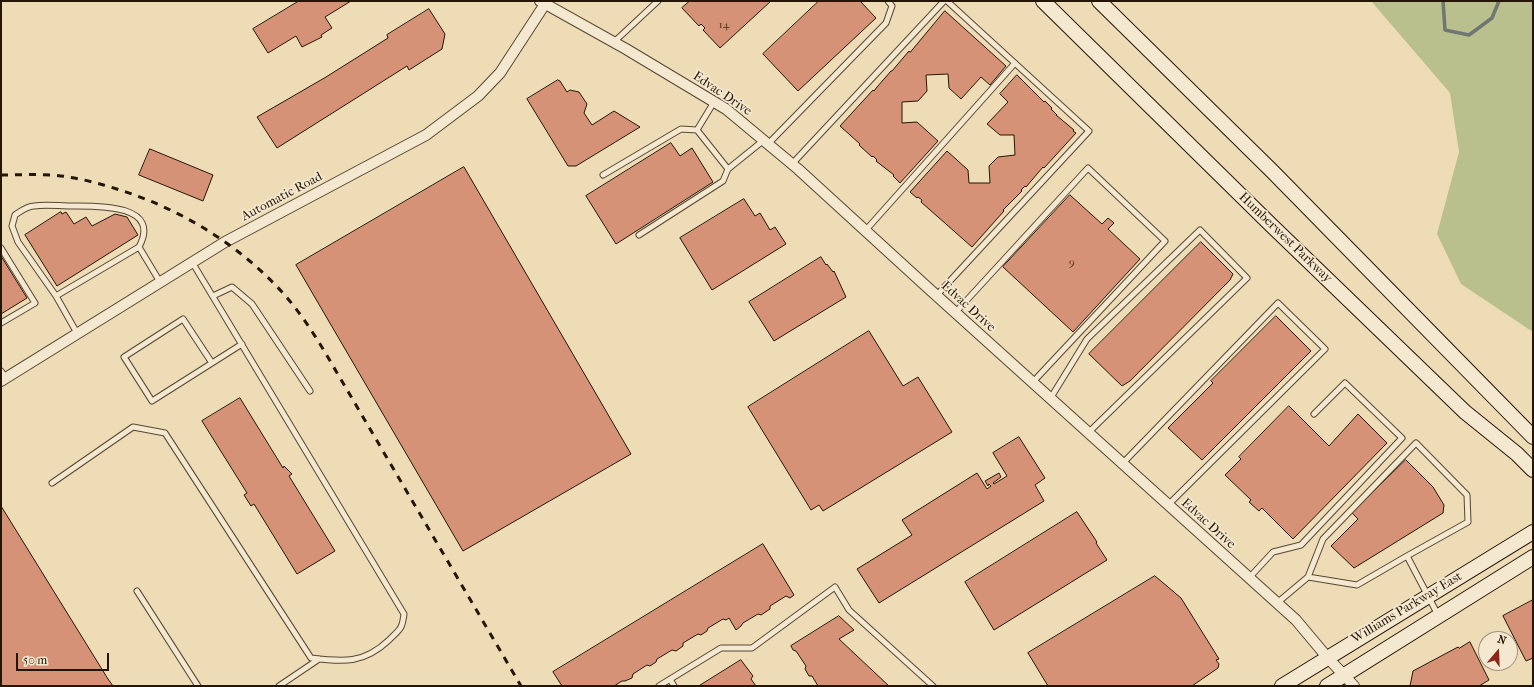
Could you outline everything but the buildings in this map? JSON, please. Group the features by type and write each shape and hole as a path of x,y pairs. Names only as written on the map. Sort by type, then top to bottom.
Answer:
{"main road":[{"name":"Humberwest Parkway","path":"1043,1 1270,224 1465,412 1517,454 1533,470"},
{"path":"1099,1 1278,176 1533,437"},
{"name":"Williams Parkway East","path":"1282,686 1533,532"},
{"name":"Williams Parkway East","path":"1327,686 1533,557"}],"street":[{"name":"Edvac Drive","path":"542,2 614,42 726,109 766,142 1296,620 1354,686"},
{"name":"Automatic Road","path":"2,377 77,333 225,242 426,135 478,96 500,73 542,2"}],"lane":[{"path":"614,42 658,1"},
{"path":"639,235 723,181 728,169 766,142 886,23 892,6 888,1"},
{"path":"792,164 946,1 1015,63 1089,131 936,296"},
{"path":"865,231 1015,63"},
{"path":"697,130 714,102"},
{"path":"604,175 681,129 697,130 728,169"},
{"path":"955,313 1088,168 1165,241 1032,383"},
{"path":"56,296 139,247 144,238 144,228 137,216 127,211 94,206 34,206 24,209 15,215 12,226 18,242 56,296 77,333"},
{"path":"1050,399 1087,339 1200,230 1247,278 1088,433"},
{"path":"139,247 160,282"},
{"path":"1,248 35,303 1,323"},
{"path":"52,483 134,427 165,434 311,658 340,661 353,660 378,650 402,627 404,614 192,262"},
{"path":"213,296 232,286 252,304 310,391"},
{"path":"1122,464 1278,303 1325,349 1168,505"},
{"path":"212,363 183,319 124,357 152,401 212,363 242,344"},
{"path":"1249,578 1273,552 1301,545 1402,438 1345,383 1314,414"},
{"path":"1277,604 1308,577 1323,539 1416,443 1468,495 1468,522 1357,585 1308,577"},
{"path":"1407,556 1439,616"},
{"path":"659,686 721,648 752,648 835,587 849,610 933,686"},
{"path":"137,591 198,686"},
{"path":"279,686 319,659"},
{"path":"670,679 674,686"}],"green space":[{"path":"1371,1 1533,1 1533,332 1461,284 1437,234 1459,152 1450,93"}],"waterway":[{"path":"1443,1 1445,30 1469,35 1492,18 1499,1"}],"railway":[{"path":"1,175 52,175 70,177 103,185 143,198 187,218 208,230 228,244 265,275 282,292 306,322 321,346 521,686"}]}
